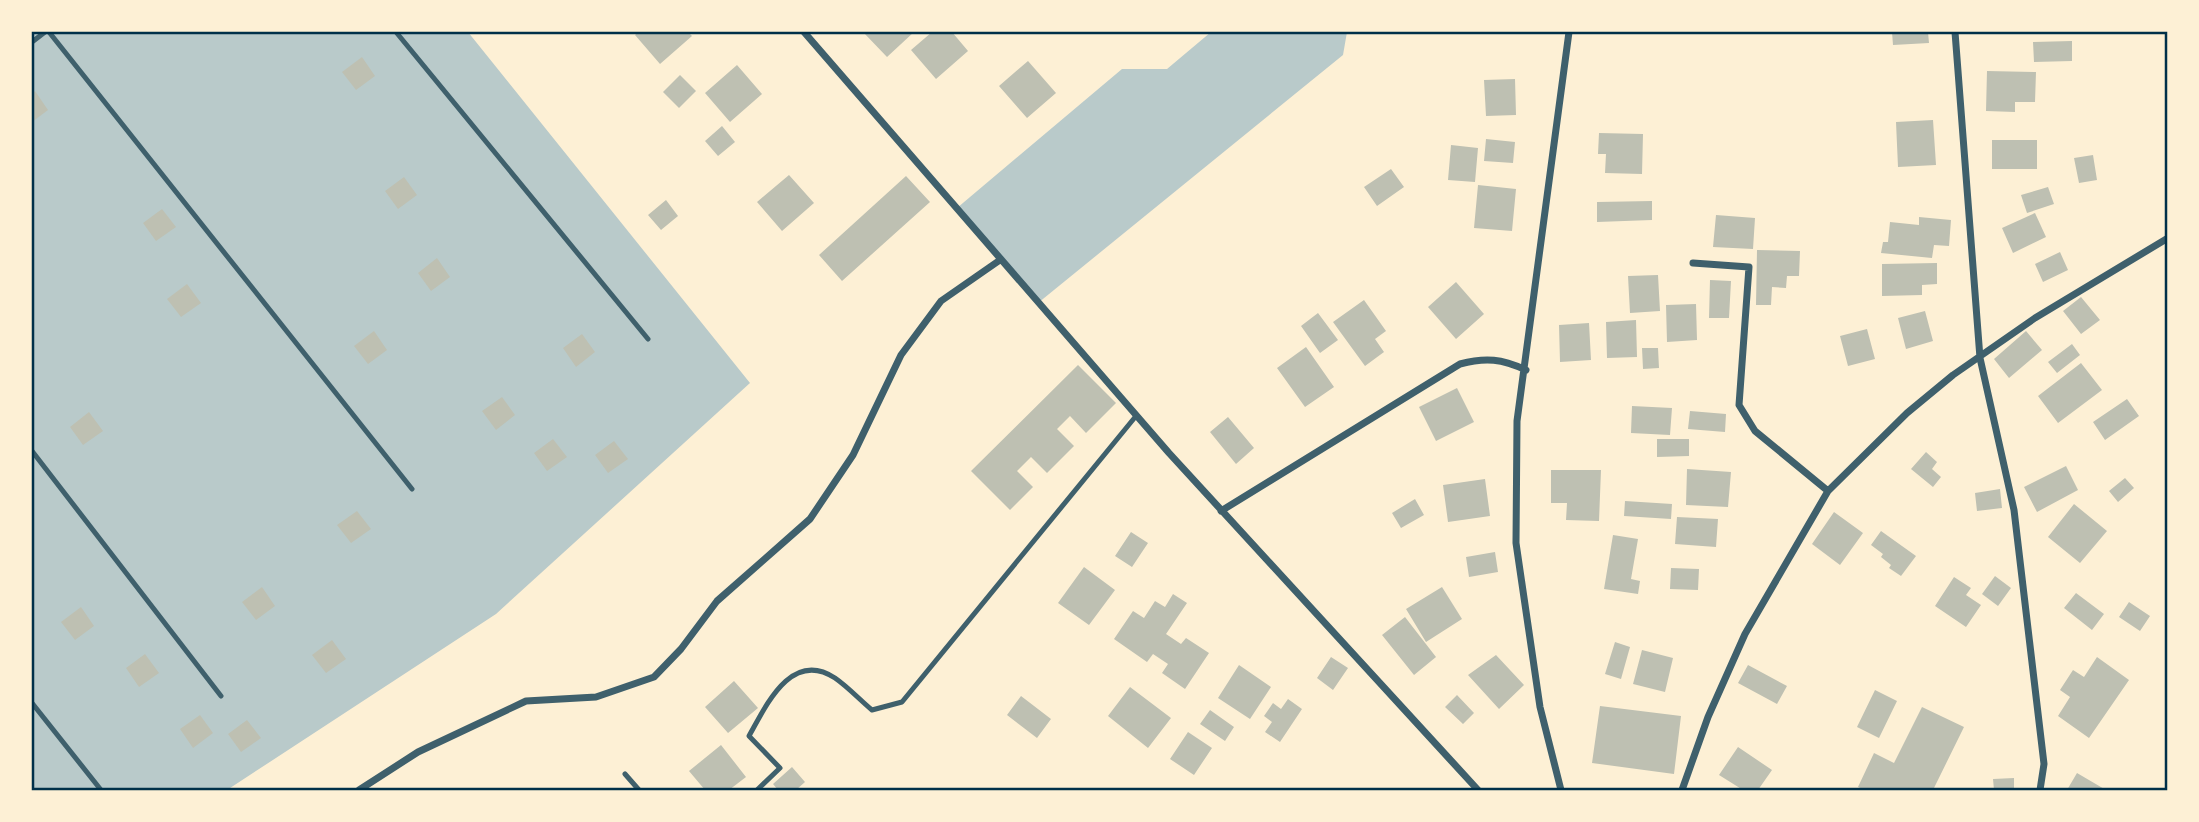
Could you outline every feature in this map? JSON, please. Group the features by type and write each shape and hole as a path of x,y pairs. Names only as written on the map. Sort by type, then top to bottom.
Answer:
{"street":[{"path":"804,32 1136,416 1478,790"},
{"path":"1561,790 1540,707 1516,543 1517,421 1570,32"},
{"path":"1955,32 1980,358 2014,510 2044,764 2040,790"},
{"path":"1682,790 1708,717 1745,634 1828,491 1907,413 1953,375 2035,318 2168,238"},
{"path":"359,790 418,752 526,701 596,697 654,677 681,649 717,601 810,519 853,455 901,355 941,301 1000,260"},
{"path":"1693,263 1748,267 1739,405 1755,431 1828,491"},
{"path":"1221,511 1460,364 1485,358 1507,361 1526,370"}],"lane":[{"path":"32,42 47,32 412,489"},
{"path":"396,32 648,339"},
{"path":"757,790 780,768 749,736 784,681 798,671 821,672 834,677 872,710 902,702 1136,416"},
{"path":"32,451 221,696"},
{"path":"32,703 101,790"},
{"path":"625,774 639,790"}],"shaded area":[{"path":"32,32 468,32 750,383 496,614 227,790 32,790"},
{"path":"1211,32 1347,32 1343,55 1038,303 957,208 1122,69 1167,69"}],"building":[{"path":"638,32 688,32 692,36 660,64 635,35"},
{"path":"863,32 914,32 887,57"},
{"path":"932,32 952,32 968,51 936,79 911,50"},
{"path":"1892,32 1928,32 1929,43 1893,45"},
{"path":"2072,41 2072,61 2034,62 2033,42"},
{"path":"362,57 375,76 356,90 342,72"},
{"path":"1028,61 1056,93 1027,118 999,86"},
{"path":"737,65 762,94 730,122 705,93"},
{"path":"1987,71 2036,72 2035,102 2015,102 2015,112 1986,111"},
{"path":"680,75 696,91 679,108 663,92"},
{"path":"1515,79 1516,115 1486,116 1484,80"},
{"path":"35,91 48,110 32,122 32,94"},
{"path":"1933,120 1936,165 1898,167 1896,122"},
{"path":"722,126 735,142 718,156 705,141"},
{"path":"1599,133 1643,134 1642,174 1605,173 1606,154 1598,154"},
{"path":"1486,139 1515,142 1513,163 1484,161"},
{"path":"1992,140 2037,140 2037,169 1992,169"},
{"path":"1451,145 1478,148 1475,182 1448,180"},
{"path":"2093,155 2097,180 2079,183 2074,158"},
{"path":"1391,169 1404,187 1377,206 1364,187"},
{"path":"789,175 814,203 782,231 757,202"},
{"path":"906,176 930,202 842,281 819,255"},
{"path":"404,177 417,195 398,209 385,191"},
{"path":"1478,185 1516,189 1512,231 1474,228"},
{"path":"2048,187 2054,204 2027,213 2021,195"},
{"path":"666,200 678,216 661,230 648,215"},
{"path":"1652,201 1652,220 1597,222 1597,202"},
{"path":"162,209 176,227 156,241 143,223"},
{"path":"2035,213 2046,237 2013,253 2002,228"},
{"path":"1716,215 1755,218 1753,249 1713,247"},
{"path":"1919,217 1951,220 1949,246 1934,245 1932,258 1881,253 1883,242 1888,242 1890,222 1919,225"},
{"path":"1757,250 1800,251 1799,276 1787,276 1786,288 1772,287 1771,305 1756,305"},
{"path":"2060,252 2068,270 2043,282 2035,264"},
{"path":"437,258 450,277 431,291 418,273"},
{"path":"1937,263 1937,284 1922,285 1922,295 1882,296 1882,264"},
{"path":"1658,275 1660,311 1630,313 1628,276"},
{"path":"1710,280 1731,281 1729,318 1709,318"},
{"path":"1456,282 1484,314 1456,339 1428,307"},
{"path":"187,284 201,303 181,317 167,299"},
{"path":"2081,297 2100,320 2081,334 2063,311"},
{"path":"1364,300 1386,331 1375,339 1384,352 1365,366 1333,322"},
{"path":"1696,304 1697,340 1667,342 1666,305"},
{"path":"1925,311 1933,341 1906,349 1898,318"},
{"path":"1318,313 1338,340 1320,353 1301,326"},
{"path":"1636,320 1637,357 1607,358 1606,322"},
{"path":"1589,323 1591,360 1560,362 1559,325"},
{"path":"1867,329 1875,359 1848,366 1840,336"},
{"path":"374,331 387,350 368,364 354,346"},
{"path":"2026,331 2042,350 2009,378 1994,359"},
{"path":"582,334 595,352 576,367 563,348"},
{"path":"2072,344 2080,355 2057,373 2048,362"},
{"path":"1306,347 1334,387 1305,407 1277,368"},
{"path":"1642,348 1658,348 1659,368 1643,369"},
{"path":"2081,363 2102,390 2058,423 2038,396"},
{"path":"1078,365 1116,403 1086,433 1070,416 1057,429 1074,446 1047,473 1031,457 1017,471 1033,487 1010,510 971,471"},
{"path":"1457,388 1474,422 1436,441 1419,407"},
{"path":"502,397 515,415 496,430 482,411"},
{"path":"2127,399 2139,416 2105,440 2093,422"},
{"path":"1632,406 1672,408 1670,435 1631,433"},
{"path":"1690,411 1726,414 1725,432 1688,429"},
{"path":"89,412 103,431 83,445 70,427"},
{"path":"1228,417 1254,448 1236,464 1210,432"},
{"path":"553,439 567,457 547,471 534,453"},
{"path":"1657,439 1689,439 1689,456 1657,457"},
{"path":"614,441 628,459 608,473 595,455"},
{"path":"1926,452 1937,462 1932,469 1941,477 1933,487 1911,469"},
{"path":"2066,466 2078,490 2037,512 2024,487"},
{"path":"1687,469 1731,472 1728,507 1686,505"},
{"path":"1551,470 1601,470 1599,521 1566,520 1567,503 1551,503"},
{"path":"2125,478 2134,488 2118,502 2109,491"},
{"path":"1485,479 1490,516 1448,522 1443,485"},
{"path":"2000,489 2002,508 1977,511 1975,493"},
{"path":"1415,499 1424,515 1401,528 1392,513"},
{"path":"1625,501 1672,504 1671,519 1624,516"},
{"path":"2074,504 2107,531 2080,563 2048,537"},
{"path":"357,511 371,529 351,543 337,525"},
{"path":"1834,512 1863,533 1840,565 1812,544"},
{"path":"1677,517 1718,519 1716,547 1675,544"},
{"path":"1881,531 1916,556 1901,576 1889,568 1891,565 1881,557 1883,554 1871,545"},
{"path":"1131,532 1148,543 1132,567 1115,556"},
{"path":"1613,535 1638,539 1631,579 1640,581 1638,594 1604,589"},
{"path":"1495,552 1498,572 1469,577 1466,557"},
{"path":"1084,567 1115,590 1089,625 1058,603"},
{"path":"1671,568 1699,569 1698,590 1670,589"},
{"path":"1995,576 2011,588 1998,606 1982,594"},
{"path":"1954,577 1971,588 1966,595 1981,605 1966,627 1935,606"},
{"path":"262,587 275,606 256,620 242,602"},
{"path":"1442,587 1462,619 1426,642 1406,609"},
{"path":"2076,593 2104,614 2092,630 2064,608"},
{"path":"1173,594 1187,603 1166,634 1181,644 1186,638 1209,653 1185,689 1162,673 1168,664 1153,654 1147,662 1114,639 1133,611 1144,618 1155,601 1165,607"},
{"path":"2129,602 2150,616 2140,631 2119,617"},
{"path":"81,607 94,626 75,640 61,622"},
{"path":"1405,617 1436,657 1414,675 1382,635"},
{"path":"332,640 346,659 326,673 312,655"},
{"path":"1615,642 1630,647 1621,679 1605,674"},
{"path":"1642,650 1673,658 1665,692 1633,684"},
{"path":"145,654 159,673 139,687 126,668"},
{"path":"1496,655 1524,685 1499,709 1468,675"},
{"path":"1331,657 1348,668 1333,690 1317,678"},
{"path":"2097,657 2129,680 2089,738 2058,716 2070,697 2060,690 2073,670 2084,677"},
{"path":"1239,665 1271,687 1250,719 1218,698"},
{"path":"1748,665 1787,686 1777,704 1738,683"},
{"path":"734,681 758,708 728,733 705,707"},
{"path":"1130,687 1171,718 1148,748 1108,716"},
{"path":"1875,690 1897,701 1879,738 1857,727"},
{"path":"1457,695 1474,713 1463,724 1445,707"},
{"path":"1021,696 1051,719 1037,738 1007,715"},
{"path":"1288,699 1302,709 1280,742 1265,732 1272,722 1264,716 1273,703 1281,709"},
{"path":"1600,706 1681,716 1674,774 1592,763"},
{"path":"1922,707 1964,727 1933,790 1865,790 1858,787 1874,753 1894,763"},
{"path":"1210,710 1234,727 1225,741 1200,724"},
{"path":"200,715 213,733 193,748 180,729"},
{"path":"247,720 261,738 241,752 228,734"},
{"path":"1188,732 1212,748 1194,775 1170,759"},
{"path":"721,745 746,777 729,790 705,790 689,771"},
{"path":"1738,747 1772,770 1758,790 1743,790 1719,775"},
{"path":"792,767 805,782 796,790 778,790 773,784"},
{"path":"2077,773 2106,790 2067,790"},
{"path":"2014,778 2014,790 1994,790 1993,779"}]}
